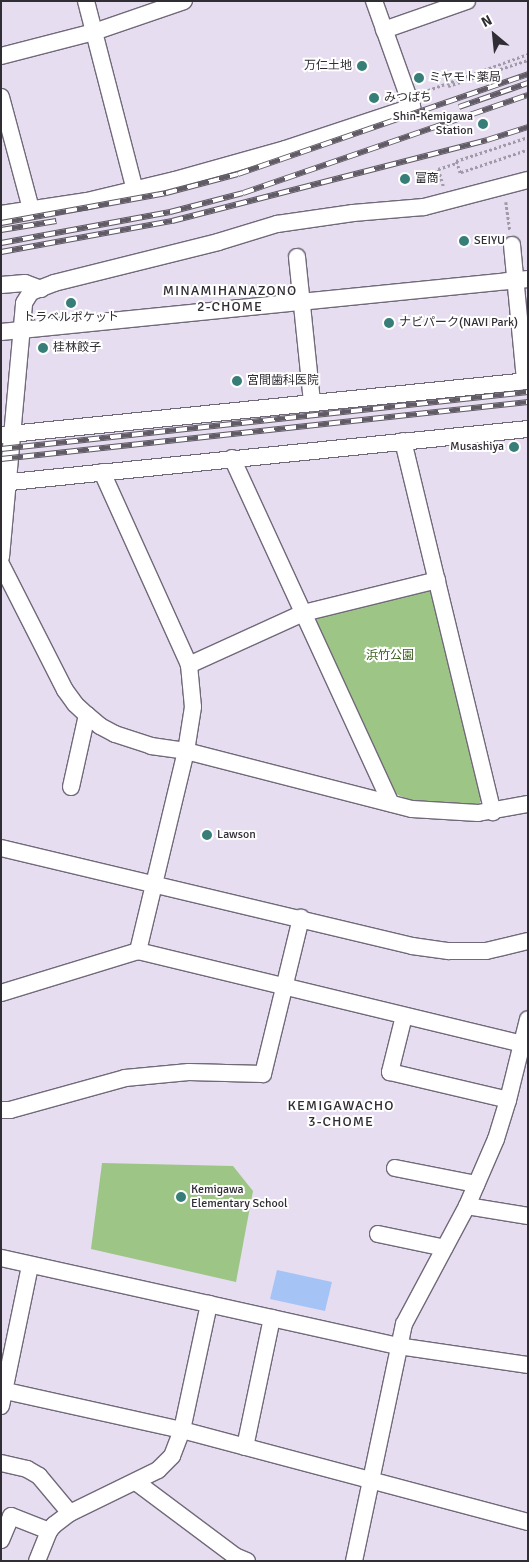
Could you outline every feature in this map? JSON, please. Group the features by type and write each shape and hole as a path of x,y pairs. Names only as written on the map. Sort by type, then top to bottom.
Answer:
{"street":[{"path":"86,1 135,190"},
{"path":"1,56 94,32 184,1"},
{"path":"1,214 135,190 260,157 412,107 374,1"},
{"path":"384,30 467,1"},
{"path":"1,97 8,150 31,209"},
{"path":"1,557 7,434 24,303 31,292 54,283 218,242 277,224 353,212 424,207 528,180"},
{"path":"7,434 526,381 522,280 512,245"},
{"path":"297,257 312,403"},
{"path":"1,332 522,280"},
{"path":"1,285 25,283 41,288"},
{"path":"4,483 528,429"},
{"path":"403,441 493,812"},
{"path":"232,458 391,803"},
{"path":"102,472 188,665 193,707 186,752 138,951"},
{"path":"1,564 65,690 75,704 100,726 130,740 186,752 391,803 412,810 493,812 528,804"},
{"path":"188,665 303,613 437,580"},
{"path":"71,787 87,715"},
{"path":"1,848 412,946 449,951 486,951 528,941"},
{"path":"1,1110 10,1110 125,1078 189,1072 263,1074 286,987 300,918"},
{"path":"1,993 138,951 525,1044"},
{"path":"404,1016 390,1072 508,1100"},
{"path":"354,1561 404,1324 467,1206 496,1139 525,1044 528,1019"},
{"path":"396,1168 476,1184"},
{"path":"467,1206 528,1216"},
{"path":"378,1234 445,1248"},
{"path":"1,1258 30,1266 398,1346 528,1365"},
{"path":"30,1266 2,1396 182,1430 528,1522"},
{"path":"37,1561 49,1531 70,1514 158,1470 172,1456 182,1430 209,1304"},
{"path":"245,1447 272,1318"},
{"path":"1,1463 27,1469 39,1476 70,1514"},
{"path":"136,1482 235,1556 248,1561"},
{"path":"1,1540 10,1516 49,1531"}],"path":[{"path":"408,97 528,54"},
{"path":"448,86 528,60"},
{"path":"443,186 438,170 457,163 456,161 528,137"},
{"path":"457,163 460,173 525,151"},
{"path":"506,205 512,245"}],"green space":[{"name":"浜竹公園","path":"426,588 433,592 483,798 476,808 432,806 407,799 392,792 314,622 318,615"},
{"path":"102,1163 233,1166 253,1191 236,1282 91,1249"}],"water":[{"path":"277,1270 332,1282 325,1311 270,1299"}],"railway":[{"path":"1,223 166,193 238,174 528,74"},
{"path":"459,107 528,83"},
{"path":"1,243 170,212 243,193 528,95"},
{"path":"1,252 172,221 487,140 528,127"},
{"path":"1,230 56,221"},
{"path":"1,449 528,392"},
{"path":"1,459 528,402"}],"place":[{"name":"万仁土地","path":"362,66"},
{"name":"ミヤモト薬局","path":"419,78"},
{"name":"みつばち","path":"374,98"},
{"name":"Shin-Kemigawa Station","path":"483,124"},
{"name":"富商","path":"405,179"},
{"name":"SEIYU","path":"464,241"},
{"name":"トラベルポケット","path":"71,303"},
{"name":"ナビパーク(NAVI Park)","path":"389,323"},
{"name":"桂林餃子","path":"43,348"},
{"name":"宮間歯科医院","path":"237,381"},
{"name":"Musashiya","path":"514,447"},
{"name":"Lawson","path":"207,835"},
{"name":"Kemigawa Elementary School","path":"181,1197"}],"district":[{"name":"MINAMIHANAZONO 2-CHOME","path":"230,300"},
{"name":"KEMIGAWACHO 3-CHOME","path":"341,1114"}]}
